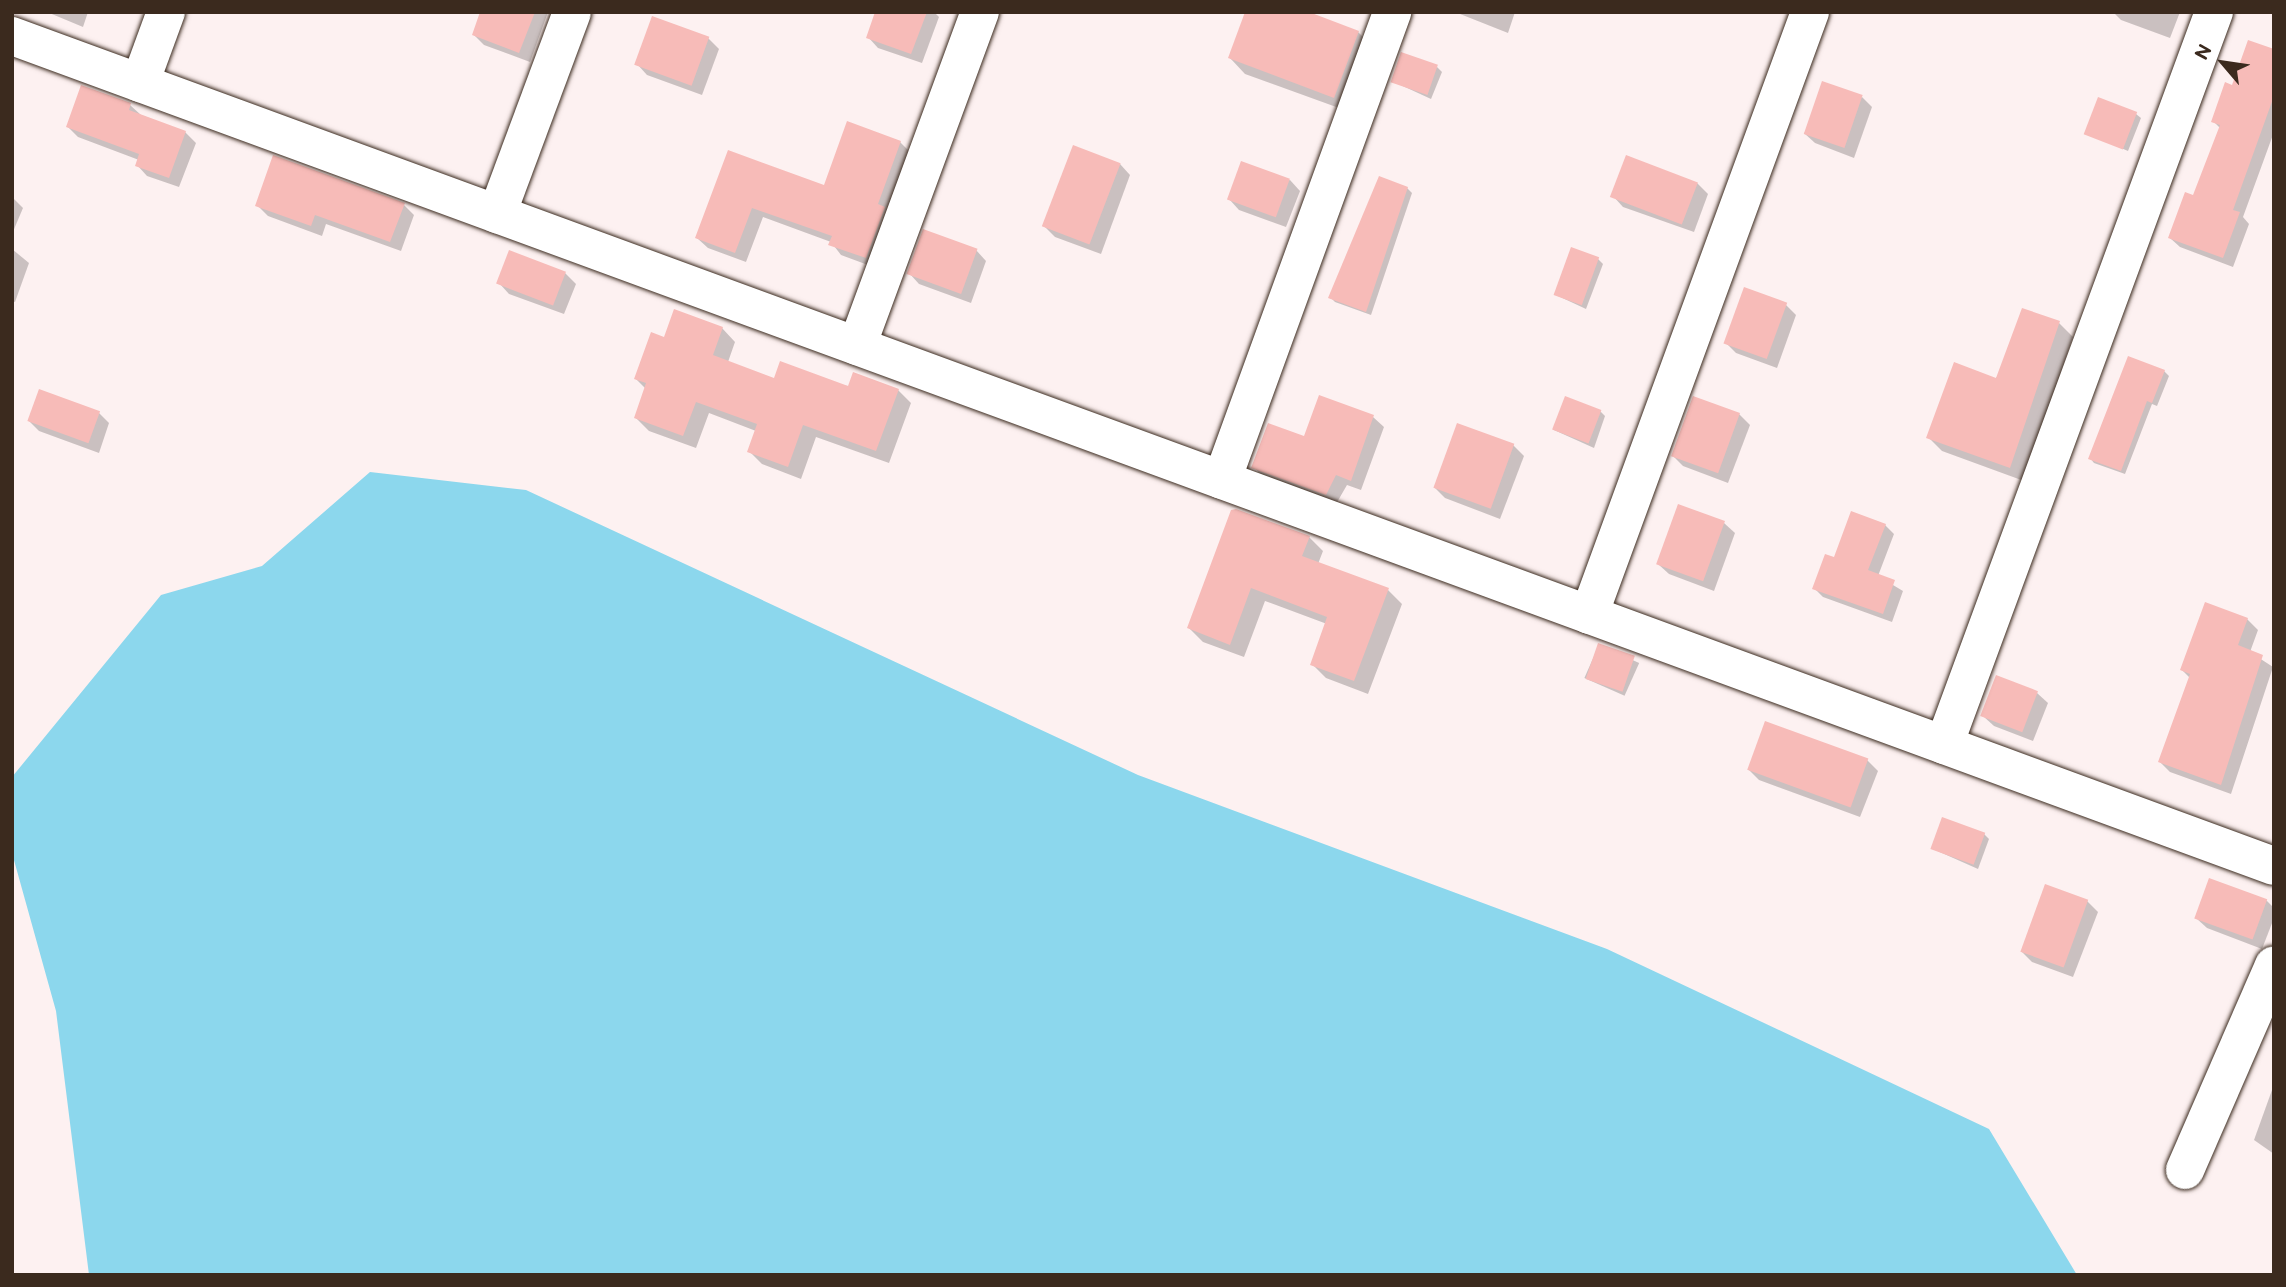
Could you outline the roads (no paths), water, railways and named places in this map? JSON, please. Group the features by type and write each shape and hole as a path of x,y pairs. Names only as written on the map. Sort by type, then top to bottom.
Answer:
{"street":[{"path":"141,83 166,12"},
{"path":"497,214 572,12"},
{"path":"857,346 980,12"},
{"path":"1222,480 1392,12"},
{"path":"1588,615 1810,12"},
{"path":"1944,745 2214,12"},
{"path":"12,36 2274,866"},
{"path":"2185,1170 2274,965"}],"water":[{"path":"370,472 526,490 1138,775 1607,949 1989,1129 2077,1275 89,1275 56,1011 12,853 12,777 161,595 262,566"}]}
